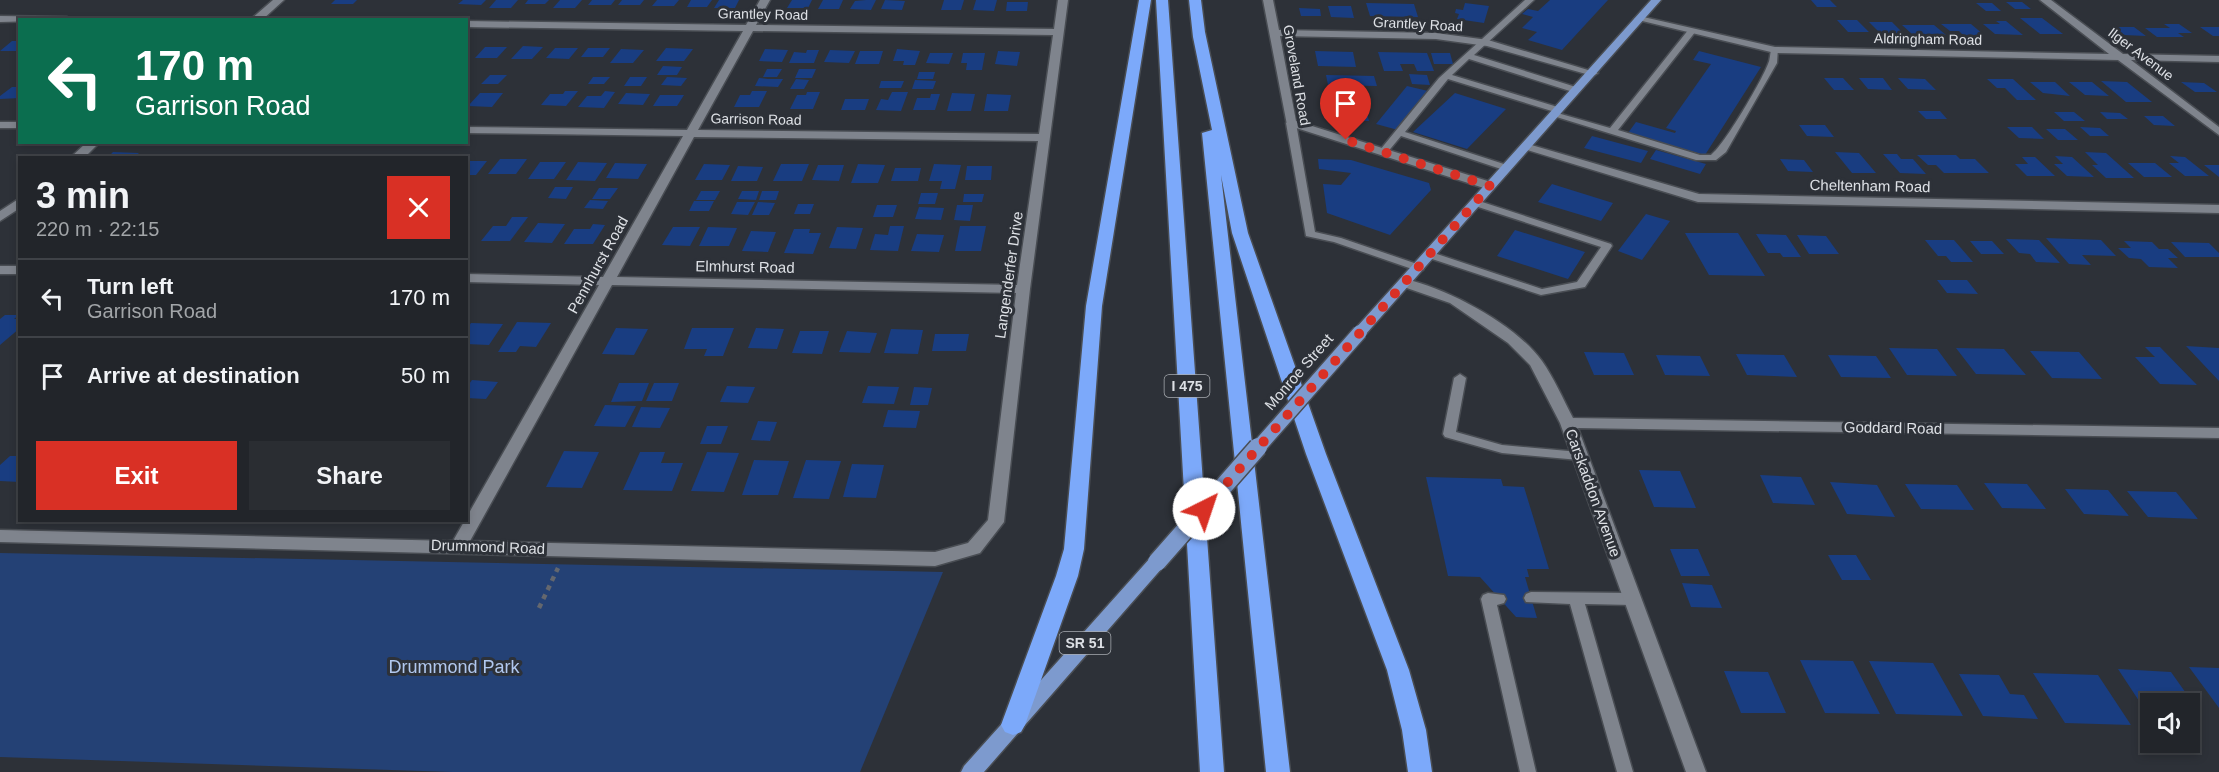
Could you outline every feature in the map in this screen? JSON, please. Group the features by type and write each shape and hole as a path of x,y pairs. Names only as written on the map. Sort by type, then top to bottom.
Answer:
{"highway":[{"path":"1013,725 1067,576 1074,549 1094,306 1145,0"},
{"name":"I 475","path":"1162,0 1212,772"},
{"path":"1195,0 1278,772"},
{"path":"1197,25 1240,233 1316,454 1398,670 1414,730 1420,772"}],"main road":[{"name":"Monroe Street","path":"971,772 1490,186 1528,147 1656,0"}],"street":[{"path":"257,18 279,0"},
{"name":"Pennhurst Road","path":"459,546 765,0"},
{"name":"Langenderfer Drive","path":"974,548 996,522 1023,289 1062,0"},
{"name":"Groveland Road","path":"1268,0 1291,123"},
{"name":"Ilger Avenue","path":"2045,0 2219,132"},
{"path":"0,19 18,19"},
{"name":"Aldringham Road","path":"1639,19 1775,50 2219,60"},
{"name":"Grantley Road","path":"468,24 1059,32"},
{"name":"Grantley Road","path":"1274,33 1436,36 1482,42 1593,73"},
{"path":"1291,123 1490,186"},
{"path":"0,125 18,125"},
{"name":"Garrison Road","path":"468,130 1045,138"},
{"path":"78,156 93,144"},
{"name":"Cheltenham Road","path":"1528,147 1698,198 2219,209"},
{"path":"0,217 18,204"},
{"path":"0,270 18,270"},
{"name":"Elmhurst Road","path":"468,278 1023,289"},
{"name":"Carskaddon Avenue","path":"1406,283 1455,300 1513,340 1536,363 1568,423 1696,772"},
{"name":"Goddard Road","path":"1568,423 2219,433"},
{"name":"Drummond Road","path":"0,536 935,559 974,548"}],"lane":[{"path":"1383,152 1446,76 1530,0"},
{"path":"1612,131 1692,31"},
{"path":"1446,76 1612,131 1699,158 1711,159 1718,155 1773,63 1775,50"},
{"path":"1467,56 1576,90"},
{"name":"Groveland Road","path":"1291,123 1310,234 1337,240 1419,268"},
{"path":"1400,133 1507,168"},
{"path":"1430,255 1541,292 1581,285 1606,246 1476,203"},
{"path":"1460,378 1449,434 1502,449 1579,456"},
{"path":"1531,598 1632,599"},
{"path":"1499,599 1488,599 1528,772"},
{"path":"1576,599 1625,772"}],"path":[{"path":"539,608 567,549"}],"green space":[{"name":"Drummond Park","path":"0,553 943,572 860,772 452,772 0,757"}],"building":[{"path":"335,0 357,0 353,4 331,4"},
{"path":"463,0 486,0 481,5 458,4"},
{"path":"496,0 518,0 511,8 489,8"},
{"path":"528,0 549,0 545,4 525,4"},
{"path":"560,0 582,0 575,8 553,8"},
{"path":"592,0 615,0 611,5 588,5"},
{"path":"622,0 644,0 640,5 618,5"},
{"path":"657,0 679,0 674,6 652,6"},
{"path":"691,0 712,0 707,7 687,7"},
{"path":"719,0 739,0 735,8 714,8"},
{"path":"792,0 812,0 808,8 787,8"},
{"path":"823,0 843,0 839,9 818,9"},
{"path":"876,0 871,10 850,9 855,1"},
{"path":"885,0 905,1 902,10 881,9"},
{"path":"944,0 964,0 961,10 941,10"},
{"path":"976,0 997,0 994,11 973,10"},
{"path":"1550,0 1608,0 1562,50 1528,40 1537,32 1522,28 1533,17 1522,14 1528,9 1538,11"},
{"path":"1811,0 1830,0 1837,7 1817,7"},
{"path":"1007,2 1028,2 1027,11 1006,11"},
{"path":"2006,2 2022,2 2031,9 2015,9"},
{"path":"1366,3 1414,4 1418,17 1370,16"},
{"path":"1465,3 1489,6 1484,23 1457,19 1459,14 1455,13 1456,9 1463,10"},
{"path":"1976,3 1992,3 2001,11 1986,11"},
{"path":"1328,6 1351,6 1354,18 1331,17"},
{"path":"1299,8 1320,9 1321,16 1301,16"},
{"path":"2020,18 2042,18 2063,34 2040,34"},
{"path":"1837,20 1857,20 1869,32 1848,32"},
{"path":"1996,21 2006,21 2023,35 1995,34 1983,24 2000,24"},
{"path":"1869,22 1892,22 1903,33 1880,33"},
{"path":"1941,24 1971,24 1984,35 1963,35 1959,31 1950,31"},
{"path":"2164,24 2179,24 2192,33 2178,33 2184,37 2157,37 2145,28 2170,28"},
{"path":"1902,25 1934,25 1946,35 1912,34"},
{"path":"2112,27 2134,27 2146,36 2124,35"},
{"path":"2200,27 2219,27 2219,36 2213,36"},
{"path":"12,41 18,41 18,51 0,51"},
{"path":"523,46 543,47 532,59 511,59"},
{"path":"485,47 507,47 497,58 475,58"},
{"path":"555,48 578,48 569,59 546,58"},
{"path":"588,48 610,48 603,57 581,57"},
{"path":"666,48 693,49 684,61 656,61"},
{"path":"621,49 644,50 633,63 610,63"},
{"path":"765,49 788,50 782,62 759,61"},
{"path":"897,49 920,51 915,65 903,65 904,61 893,61"},
{"path":"807,50 819,50 814,63 789,63 794,52 806,53"},
{"path":"830,50 855,51 849,63 824,62"},
{"path":"860,51 883,51 879,64 855,64"},
{"path":"998,51 1020,52 1017,66 995,64"},
{"path":"1315,51 1353,52 1356,67 1318,66"},
{"path":"1699,51 1761,67 1705,155 1628,133 1636,122 1675,133 1676,131 1666,128 1711,64 1693,60"},
{"path":"1378,52 1427,53 1434,71 1417,71 1414,64 1400,64 1403,71 1384,71"},
{"path":"930,53 953,53 949,64 926,63"},
{"path":"963,53 985,53 982,70 966,70 967,63 961,63"},
{"path":"1431,53 1450,53 1453,64 1434,64"},
{"path":"663,66 682,67 677,75 657,75"},
{"path":"767,69 782,69 777,77 763,77"},
{"path":"799,69 816,69 812,78 795,78"},
{"path":"919,72 935,72 933,79 917,79"},
{"path":"1409,74 1427,75 1430,85 1412,84"},
{"path":"490,75 507,75 498,84 481,84"},
{"path":"1326,75 1374,76 1377,86 1328,85"},
{"path":"593,77 610,77 604,84 588,84"},
{"path":"630,77 647,77 641,86 624,86"},
{"path":"667,77 687,78 681,86 661,85"},
{"path":"759,78 783,79 778,87 755,86"},
{"path":"1824,78 1843,78 1854,90 1834,90"},
{"path":"1859,78 1883,78 1892,90 1868,89"},
{"path":"1898,78 1925,79 1936,90 1908,89"},
{"path":"796,79 809,80 804,89 790,89"},
{"path":"1987,79 2013,79 2036,100 2017,100 2005,88 1997,88"},
{"path":"915,80 936,81 933,89 912,89"},
{"path":"881,81 904,81 901,88 879,88"},
{"path":"2101,81 2127,82 2152,102 2126,102"},
{"path":"2030,82 2055,82 2070,96 2043,93"},
{"path":"2069,82 2092,82 2109,96 2085,95"},
{"path":"2181,82 2204,83 2217,92 2195,92"},
{"path":"1407,86 1428,91 1398,130 1376,124"},
{"path":"12,87 18,87 18,98 0,99 0,96"},
{"path":"565,91 578,91 566,106 541,105 550,94 563,94"},
{"path":"605,91 615,92 604,108 578,107 587,96 601,96"},
{"path":"752,91 767,91 759,107 734,107 740,95 750,95"},
{"path":"807,92 820,92 813,109 790,109 797,95 806,95"},
{"path":"892,92 908,92 901,111 876,110 881,99 888,100"},
{"path":"480,93 503,93 492,107 468,106"},
{"path":"626,93 650,94 643,105 618,104"},
{"path":"952,93 975,94 971,111 947,111"},
{"path":"1326,93 1362,94 1369,121 1332,120"},
{"path":"1455,93 1506,109 1467,149 1413,132"},
{"path":"931,94 940,94 935,110 913,110 917,98 930,98"},
{"path":"987,94 1011,95 1008,111 984,111"},
{"path":"660,95 684,95 677,106 653,106"},
{"path":"845,99 869,99 865,110 841,110"},
{"path":"1918,111 1940,111 1947,119 1926,119"},
{"path":"2054,112 2074,112 2085,121 2064,121"},
{"path":"2100,112 2120,113 2128,119 2107,119"},
{"path":"2144,116 2163,116 2175,126 2154,125"},
{"path":"1799,125 1825,125 1834,137 1807,136"},
{"path":"2007,127 2032,127 2044,139 2019,138"},
{"path":"2080,127 2100,128 2109,136 2090,136"},
{"path":"2046,129 2065,129 2078,140 2058,140"},
{"path":"1592,136 1648,151 1641,163 1584,148"},
{"path":"1656,150 1706,164 1700,174 1650,159"},
{"path":"113,152 139,153 135,156 109,156"},
{"path":"1835,152 1859,153 1876,173 1852,173"},
{"path":"2085,152 2106,153 2134,178 2106,178 2092,165 2098,165"},
{"path":"1883,154 1897,154 1901,159 1913,159 1926,174 1900,173"},
{"path":"1917,155 1956,155 1960,159 1975,159 1989,173 1944,173 1936,165 1928,165"},
{"path":"2055,156 2072,157 2094,177 2067,176 2054,164 2063,164"},
{"path":"2170,156 2185,157 2209,176 2185,176 2169,163 2179,163"},
{"path":"2022,157 2035,157 2055,176 2027,176 2015,164 2028,164"},
{"path":"500,159 527,159 516,174 488,174"},
{"path":"1318,159 1351,160 1429,183 1431,190 1390,235 1327,213 1323,184 1341,185 1351,173 1319,169"},
{"path":"1780,159 1804,160 1813,172 1788,171"},
{"path":"468,161 487,161 476,175 468,175"},
{"path":"540,162 566,162 554,179 528,179"},
{"path":"578,162 607,163 595,181 566,180"},
{"path":"615,163 647,164 638,179 606,178"},
{"path":"2128,163 2155,163 2172,177 2144,177"},
{"path":"704,164 730,165 722,180 695,180"},
{"path":"781,164 809,164 802,181 773,181"},
{"path":"858,164 885,165 878,183 851,183"},
{"path":"934,164 961,165 955,189 940,189 942,181 929,181"},
{"path":"818,165 844,165 839,181 812,180"},
{"path":"2204,165 2219,165 2219,177"},
{"path":"738,166 763,167 757,181 731,181"},
{"path":"967,166 992,166 991,180 965,180"},
{"path":"895,168 921,168 918,181 891,181"},
{"path":"1552,184 1613,203 1601,221 1538,202"},
{"path":"555,187 573,187 566,199 548,198"},
{"path":"599,188 618,188 610,199 592,199"},
{"path":"701,191 720,191 715,200 696,200"},
{"path":"742,191 759,191 756,200 738,199"},
{"path":"762,191 779,191 776,200 759,200"},
{"path":"921,193 938,193 935,204 918,204"},
{"path":"964,194 984,194 982,202 963,202"},
{"path":"590,200 608,201 603,209 584,208"},
{"path":"694,201 714,201 709,211 689,211"},
{"path":"737,202 755,202 748,215 731,214"},
{"path":"758,202 775,203 769,215 752,215"},
{"path":"798,204 814,204 810,214 794,214"},
{"path":"877,205 897,205 893,217 873,217"},
{"path":"957,205 973,205 970,221 954,220"},
{"path":"919,207 944,208 941,220 915,219"},
{"path":"1646,214 1670,221 1642,260 1618,251"},
{"path":"512,217 528,217 510,241 481,241 493,226 506,226"},
{"path":"538,223 565,224 552,243 524,242"},
{"path":"593,224 605,225 593,244 564,244 574,229 590,229"},
{"path":"890,226 904,226 898,251 870,250 875,234 888,235"},
{"path":"960,226 986,226 981,251 955,251"},
{"path":"673,227 700,227 690,246 662,245"},
{"path":"708,227 737,228 729,246 699,246"},
{"path":"837,227 863,228 856,249 829,248"},
{"path":"794,229 810,229 809,233 821,233 813,254 784,253"},
{"path":"1515,230 1585,252 1568,279 1497,256"},
{"path":"751,231 776,232 768,252 742,251"},
{"path":"1685,233 1738,233 1765,276 1709,275"},
{"path":"917,234 944,235 939,252 911,251"},
{"path":"1756,234 1786,235 1801,257 1783,257 1780,253 1768,253"},
{"path":"1797,235 1826,236 1839,254 1809,254"},
{"path":"2046,238 2101,240 2116,256 2082,255 2091,265 2069,264"},
{"path":"2006,239 2039,240 2060,263 2036,262 2030,254 2019,253"},
{"path":"1925,240 1954,240 1973,262 1951,262 1946,256 1938,256"},
{"path":"1970,241 1992,241 2004,254 1981,254"},
{"path":"2124,241 2152,242 2159,249 2168,249 2178,258 2168,258 2178,268 2149,267 2141,259 2129,258 2118,248 2131,248"},
{"path":"2171,242 2209,243 2219,253 2219,257 2185,257"},
{"path":"1937,280 1967,280 1978,294 1947,293"},
{"path":"5,315 18,315 14,319 18,319 18,330 0,345 0,319"},
{"path":"517,322 551,323 536,347 520,346 516,352 498,352"},
{"path":"471,323 503,324 489,345 468,344 468,327"},
{"path":"616,328 648,329 634,355 602,354"},
{"path":"692,328 734,328 723,356 704,356 707,349 684,349"},
{"path":"756,328 784,329 777,349 748,348"},
{"path":"891,329 923,330 918,354 884,353"},
{"path":"800,331 829,331 822,354 792,353"},
{"path":"847,331 877,333 870,353 839,352"},
{"path":"935,334 969,334 966,351 932,351"},
{"path":"2186,346 2219,348 2219,381"},
{"path":"2145,347 2160,347 2197,385 2160,384 2135,357 2155,357"},
{"path":"1889,348 1937,349 1957,376 1907,375"},
{"path":"1956,348 2004,349 2026,375 1976,374"},
{"path":"2030,351 2079,352 2102,379 2052,378"},
{"path":"1584,352 1624,353 1634,375 1594,375"},
{"path":"1736,354 1784,355 1797,377 1747,375"},
{"path":"1656,355 1700,356 1710,376 1665,375"},
{"path":"1828,355 1876,356 1891,378 1841,377"},
{"path":"472,380 498,382 486,399 468,398 468,385"},
{"path":"619,383 649,383 642,401 611,402"},
{"path":"654,383 679,383 672,401 646,401"},
{"path":"727,386 755,387 748,403 720,402"},
{"path":"868,386 899,387 894,404 862,403"},
{"path":"914,387 932,388 928,405 910,405"},
{"path":"605,405 636,406 625,427 594,426"},
{"path":"641,407 670,408 660,428 632,427"},
{"path":"888,410 920,411 916,428 883,427"},
{"path":"758,421 777,422 770,441 751,440"},
{"path":"707,426 728,426 721,444 700,444"},
{"path":"564,451 599,452 582,488 546,487"},
{"path":"640,452 665,452 661,463 683,463 672,491 623,490"},
{"path":"707,452 739,453 724,492 691,491"},
{"path":"10,456 18,456 18,482 0,481 0,465"},
{"path":"754,460 789,461 778,495 742,495"},
{"path":"806,460 841,461 829,499 793,498"},
{"path":"852,464 884,465 876,498 843,497"},
{"path":"1639,470 1680,471 1696,508 1654,507"},
{"path":"1760,475 1801,477 1815,505 1773,503"},
{"path":"1426,477 1501,479 1503,486 1524,487 1549,569 1527,569 1529,577 1525,577 1537,618 1516,617 1480,577 1448,576"},
{"path":"1830,482 1877,485 1895,517 1847,514"},
{"path":"1984,483 2027,484 2046,509 2002,508"},
{"path":"1905,484 1957,485 1974,510 1921,509"},
{"path":"2065,489 2108,490 2129,516 2084,514"},
{"path":"2127,491 2176,492 2198,519 2148,517"},
{"path":"1670,549 1698,549 1710,576 1681,576"},
{"path":"1828,555 1856,555 1871,580 1842,580"},
{"path":"1682,583 1712,585 1722,608 1691,607"},
{"path":"1800,660 1853,661 1880,714 1825,713"},
{"path":"1869,661 1933,663 1963,716 1896,714"},
{"path":"2189,667 2219,668 2219,708"},
{"path":"2118,669 2171,672 2186,693 2140,693 2140,702"},
{"path":"1724,671 1768,672 1786,713 1741,713"},
{"path":"2033,673 2098,675 2131,725 2065,723"},
{"path":"1959,674 1999,675 2010,694 2024,695 2038,719 1983,716"}],"route":[{"path":"1204,509 1490,186 1346,140"}]}
